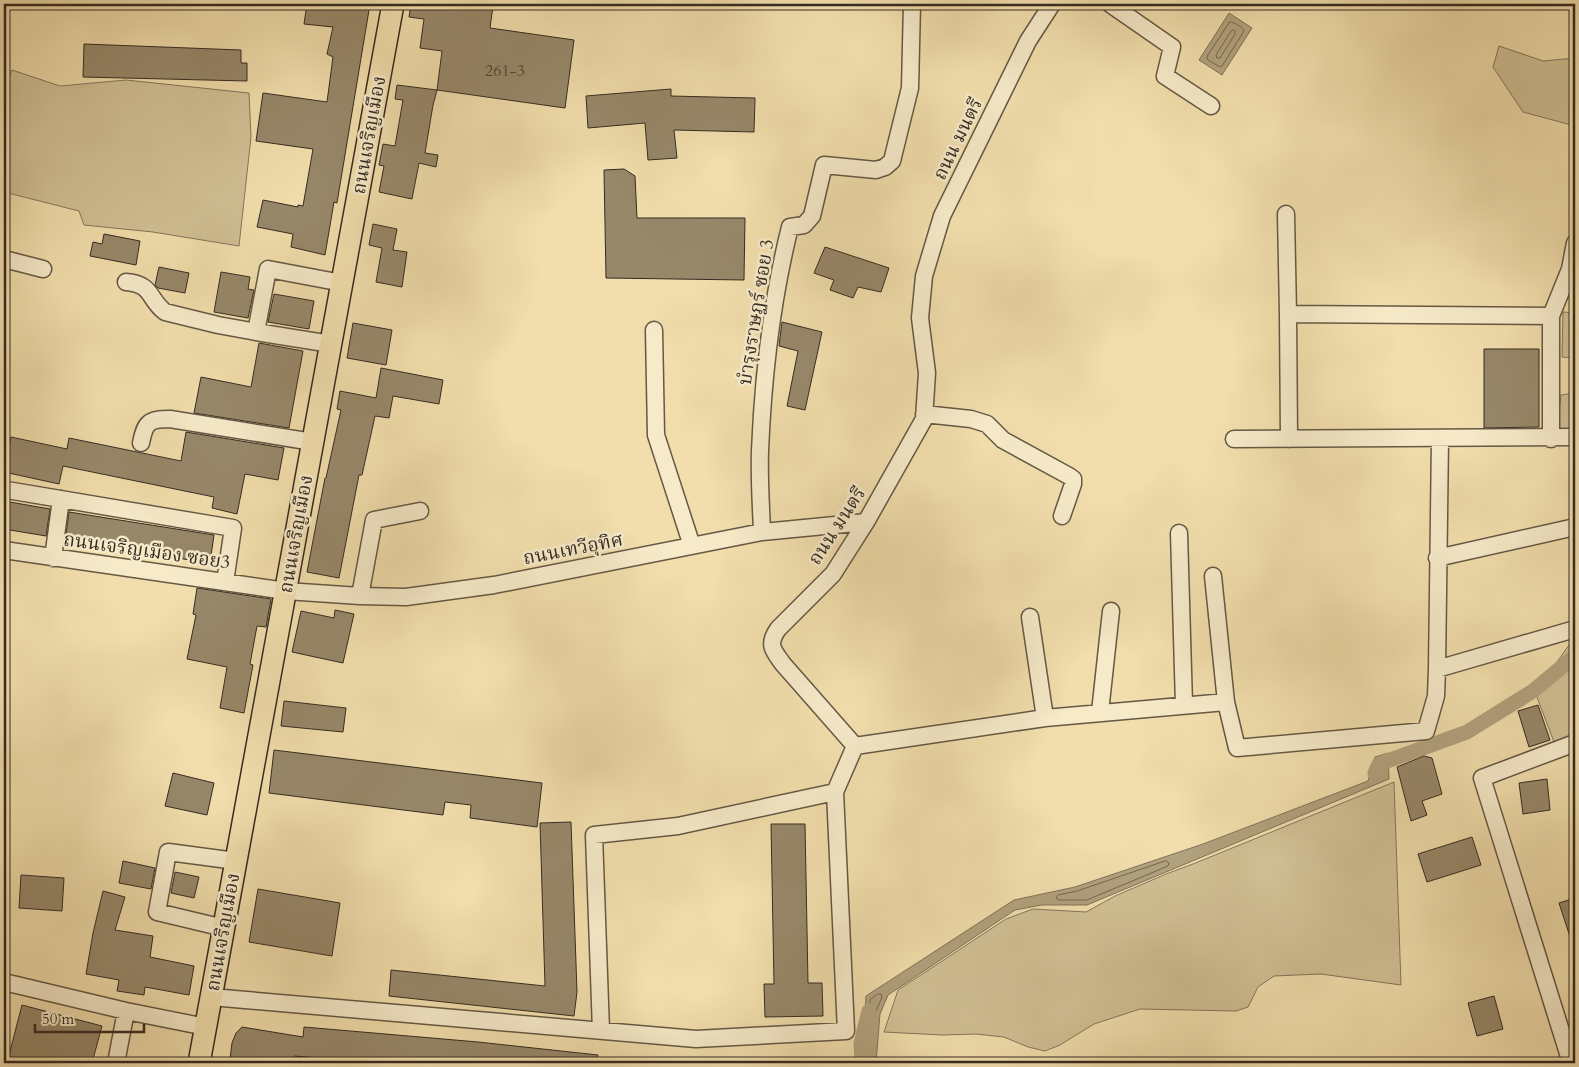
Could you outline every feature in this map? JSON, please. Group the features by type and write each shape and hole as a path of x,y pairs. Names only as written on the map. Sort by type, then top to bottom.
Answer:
{"main road":[{"name":"ถนนเจริญเมือง","path":"199,1063 393,4"}],"street":[{"name":"บำรุงราษฏร์ ซอย 3","path":"762,532 760,452 764,384 780,270 790,227 804,225 812,216 824,165 876,170 885,167 892,161 910,88 912,4"},
{"name":"ถนน มนตรี","path":"855,746 783,664 774,651 771,642 778,629 833,574 866,522 924,419 927,373 920,318 924,276 942,216 1028,41 1052,4"},
{"path":"1110,4 1172,47 1165,76 1211,106"},
{"path":"1286,214 1289,439"},
{"path":"1551,439 1551,316 1570,269 1575,243"},
{"path":"4,259 43,269"},
{"path":"256,332 268,269 342,283"},
{"path":"126,282 141,285 148,291 160,309 165,312 218,325 331,344"},
{"path":"1288,314 1551,316"},
{"path":"654,330 656,435 692,546"},
{"path":"924,414 971,419 986,424 1003,440 1069,476 1073,479 1073,484 1062,516"},
{"path":"141,442 144,428 148,423 160,419 170,419 313,442"},
{"path":"1213,576 1226,702 1237,748 1426,731 1436,696 1440,438"},
{"path":"1234,439 1575,438"},
{"path":"7,490 233,528 225,582"},
{"path":"53,558 61,499"},
{"path":"360,596 374,520 420,511"},
{"name":"ถนนเทวีอุทิศ","path":"286,591 406,597 494,585 762,532 866,522"},
{"path":"1437,558 1575,527"},
{"path":"1179,533 1184,705"},
{"name":"ถนนเจริญเมือง ซอย3","path":"4,550 286,591"},
{"path":"1100,712 1111,611"},
{"path":"1030,617 1045,718"},
{"path":"1437,669 1575,629"},
{"path":"211,997 696,1039 846,1031 835,792 855,746 1045,718 1226,702"},
{"path":"1571,1063 1482,778 1575,743"},
{"path":"601,1031 594,835 678,826 835,792"},
{"path":"224,928 157,912 168,852 236,861"},
{"path":"4,982 126,1011 206,1027"},
{"path":"116,1063 126,1011"}],"shaded area":[{"path":"1499,46 1543,61 1575,58 1575,126 1523,112 1493,67"},
{"path":"12,70 60,86 126,80 249,93 251,137 239,246 153,232 84,225 79,211 4,192 4,87"},
{"path":"1563,312 1575,313 1575,358 1562,357"},
{"path":"1575,393 1575,441 1556,435 1561,395"},
{"path":"1575,637 1575,687 1570,688 1575,707 1575,737 1554,742 1535,692"},
{"path":"1394,782 1401,985 1321,974 1274,976 1258,987 1248,1007 1236,1011 1140,1009 1094,1024 1060,1045 1045,1051 1028,1047 1004,1037 976,1034 942,1035 884,1032 898,990 1006,919 1033,909 1086,912 1115,896 1166,874"}],"water":[{"path":"1229,13 1252,28 1222,75 1199,60"},
{"path":"1388,753 1389,779 1087,905 1042,905 1015,910 888,995 880,1014 876,1063 862,1063 866,996 1014,900 1075,887 1203,844 1368,781 1375,757"}],"building":[{"path":"307,4 370,4 337,203 334,202 325,255 291,247 293,234 257,227 263,200 298,207 298,205 303,206 313,149 256,141 263,93 327,102 333,57 327,54 333,27 304,24"},
{"path":"411,4 477,4 493,6 490,28 574,40 565,108 437,90 442,51 420,48 424,19 409,17"},
{"path":"84,44 241,50 241,63 247,63 247,81 83,77"},
{"path":"397,85 437,90 425,153 438,155 436,167 419,163 412,199 379,192 384,166 379,165 383,144 395,146 403,100 395,99"},
{"path":"671,89 671,96 755,98 754,132 674,130 677,158 648,160 645,123 588,128 586,96"},
{"path":"624,169 635,176 637,218 745,218 744,280 606,278 604,170"},
{"path":"373,224 397,229 393,250 407,252 402,287 376,282 382,248 369,245"},
{"path":"104,234 140,241 136,265 90,256 93,242 102,244"},
{"path":"825,247 889,268 881,292 858,287 853,298 830,290 834,280 814,273"},
{"path":"159,267 189,273 185,293 158,288 155,285"},
{"path":"221,272 250,277 248,289 254,290 248,318 214,312"},
{"path":"274,294 314,301 309,329 268,322"},
{"path":"782,322 822,332 805,410 787,406 798,351 779,346"},
{"path":"353,323 392,330 386,365 347,358"},
{"path":"259,343 303,351 289,428 194,413 201,377 251,387"},
{"path":"1484,349 1539,349 1539,427 1484,428"},
{"path":"381,368 443,380 439,404 393,396 389,418 375,416 362,475 359,475 339,578 307,572 325,478 341,410 337,409 340,391 376,398"},
{"path":"186,432 284,448 278,480 245,474 237,514 212,508 214,497 63,466 59,484 4,472 11,437 67,449 69,438 181,461"},
{"path":"4,501 50,509 46,536 4,529"},
{"path":"69,512 214,535 210,563 65,541"},
{"path":"197,588 271,599 266,627 257,626 250,664 253,665 244,713 220,708 227,667 187,659 196,615 193,614"},
{"path":"335,610 354,614 343,663 292,652 301,611 334,618"},
{"path":"284,701 346,708 343,732 281,726"},
{"path":"1538,705 1550,740 1529,747 1518,711"},
{"path":"274,750 542,783 537,827 470,818 471,805 445,802 443,815 269,793"},
{"path":"1424,756 1432,758 1442,794 1422,801 1427,815 1411,821 1397,767"},
{"path":"173,773 214,783 207,815 165,806"},
{"path":"1547,779 1550,810 1523,814 1519,783"},
{"path":"571,822 577,992 574,1016 389,996 391,970 545,986 540,823"},
{"path":"771,824 805,824 808,983 822,983 823,1016 765,1017 764,984 774,984"},
{"path":"1472,837 1481,865 1427,882 1418,854"},
{"path":"123,861 155,868 151,889 119,883"},
{"path":"175,872 199,877 194,898 171,893"},
{"path":"21,875 64,878 62,911 19,908"},
{"path":"258,889 340,903 332,956 249,942"},
{"path":"103,891 125,897 115,930 153,936 150,957 194,966 189,995 145,987 144,995 117,991 119,980 86,974"},
{"path":"1575,898 1575,946 1573,946 1559,903"},
{"path":"1494,996 1503,1029 1477,1036 1468,1003"},
{"path":"22,1005 102,1026 92,1063 7,1063"},
{"path":"242,1027 303,1037 304,1027 478,1042 598,1055 597,1063 381,1063 294,1056 293,1063 268,1063 230,1059 232,1043 236,1033"}],"waterway":[{"path":"1375,773 1379,764 1467,732 1533,691 1575,656"},
{"path":"862,1063 861,1043 869,1011"}]}
